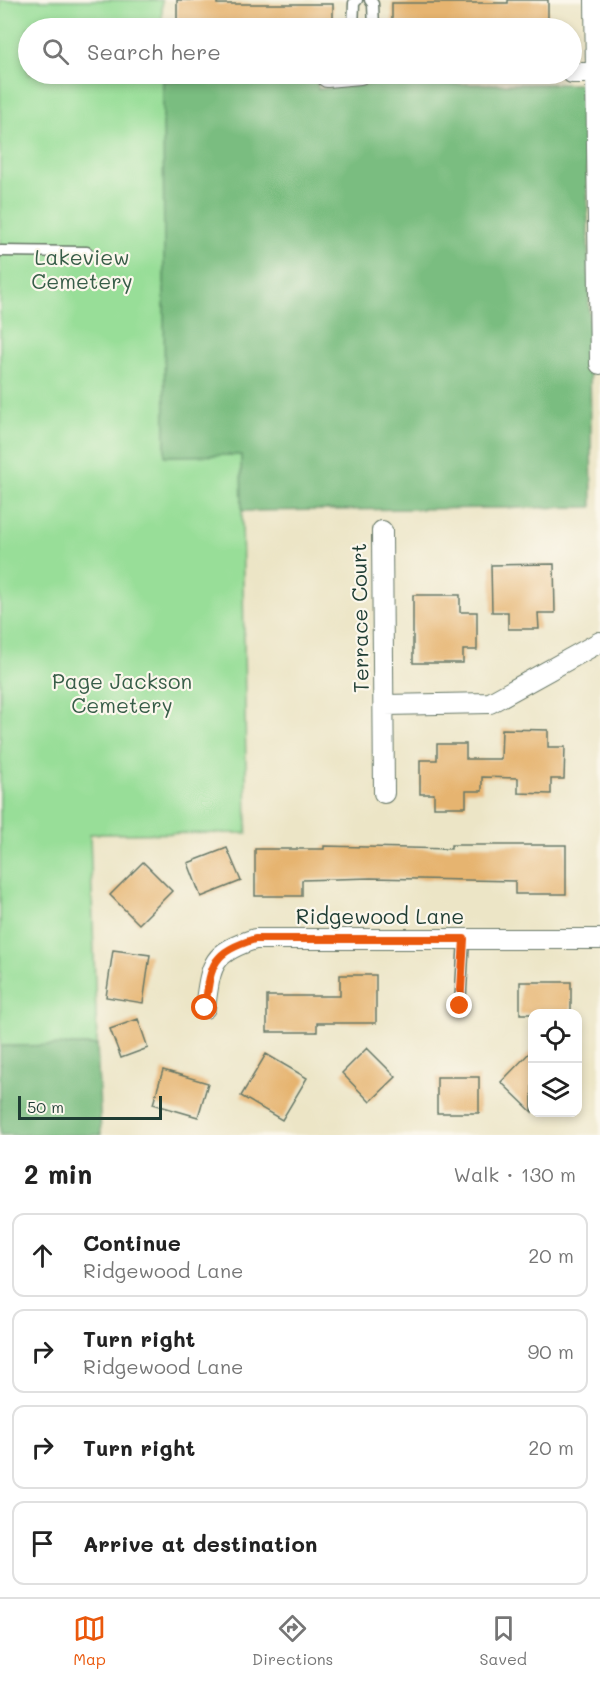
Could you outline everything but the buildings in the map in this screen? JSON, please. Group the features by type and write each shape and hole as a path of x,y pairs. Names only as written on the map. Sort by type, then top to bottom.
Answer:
{"street":[{"path":"595,0 598,73 600,364"},
{"path":"582,73 598,73"},
{"name":"Terrace Court","path":"382,531 384,793"},
{"name":"Terrace Court","path":"385,705 490,703 600,642"},
{"name":"Ridgewood Lane","path":"205,1008 209,976 219,957 229,947 255,939 600,939"}],"lane":[{"path":"353,18 354,3 357,0"},
{"path":"370,0 373,4 374,18"},
{"path":"0,252 87,252"},
{"path":"460,1006 464,939"}],"green space":[{"name":"Page Jackson Cemetery","path":"0,0 162,0 162,18 18,18 18,84 163,84 165,456 241,455 247,833 90,834 97,1045 0,1046"},
{"path":"163,84 317,84 318,89 374,84 586,84 592,507 242,511 241,455 165,456"},
{"path":"97,1045 101,1135 0,1135 0,1046"}],"route":[{"path":"205,1008 209,976 219,957 229,947 255,939 464,939 460,1006"}],"park label":[{"name":"Lakeview Cemetery","path":"82,268"}]}
